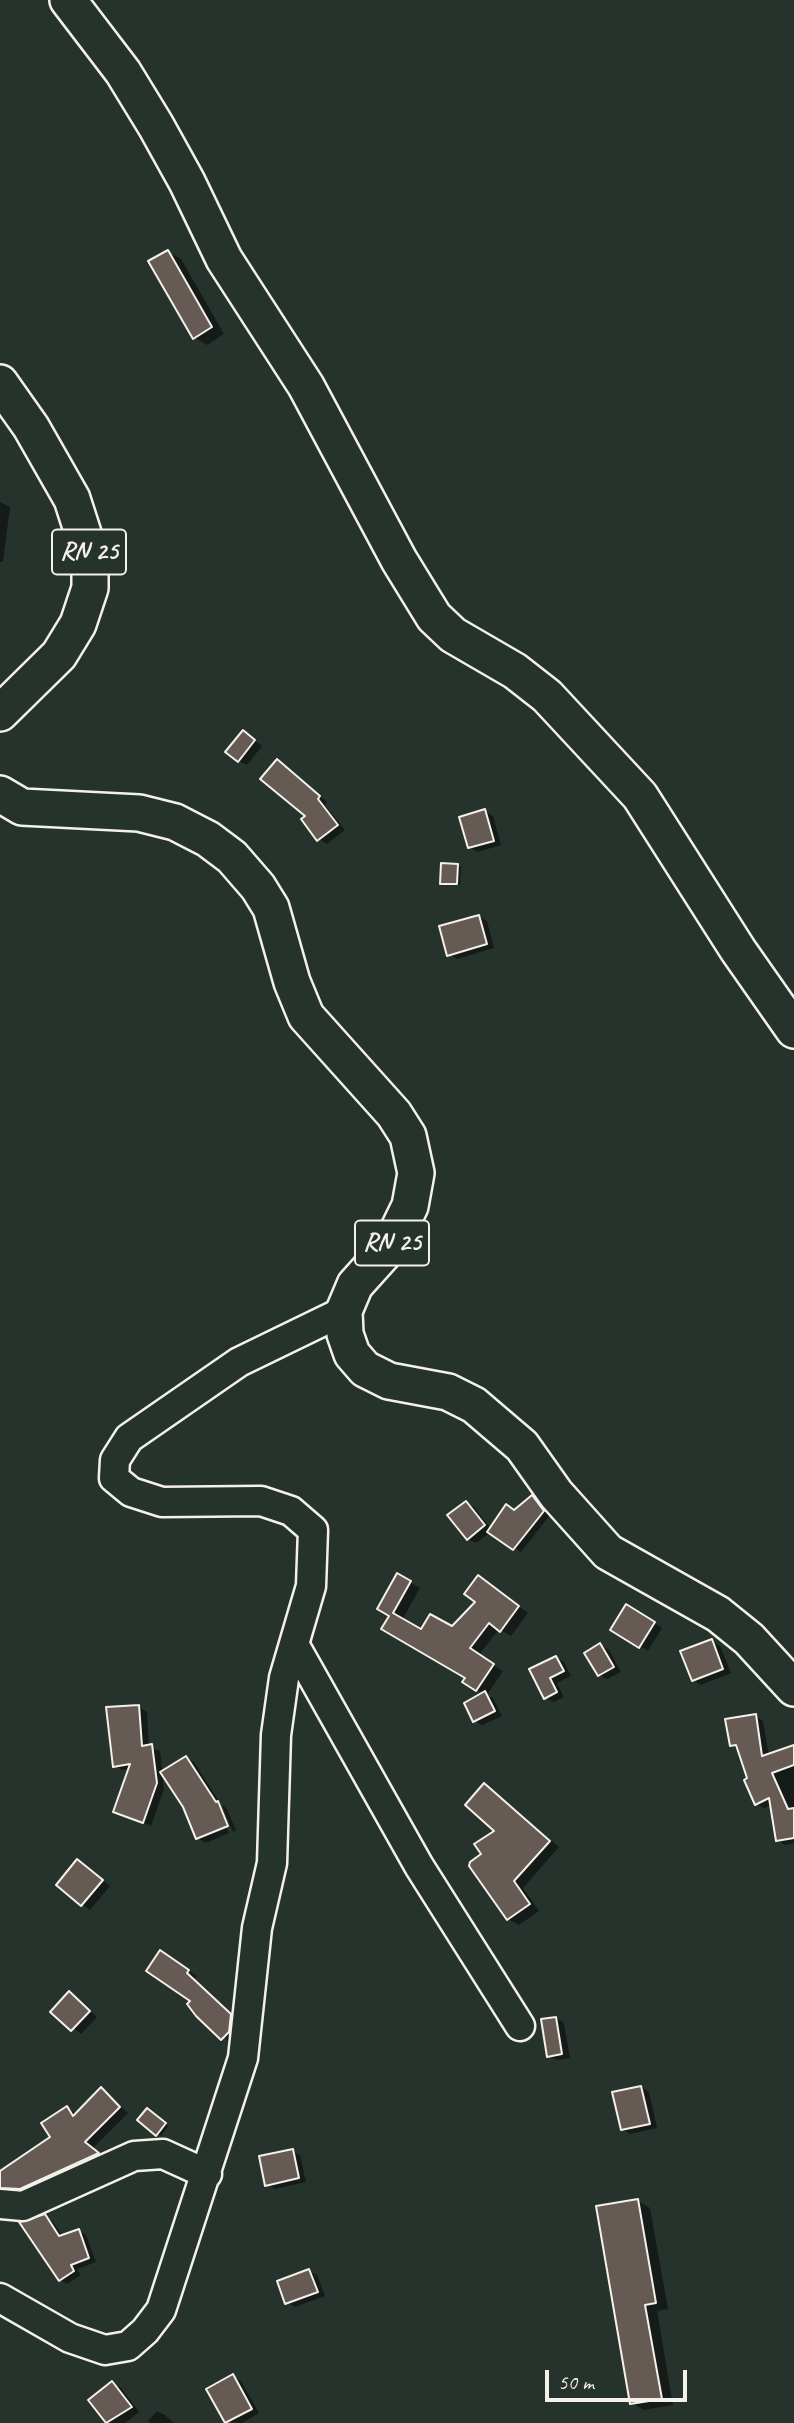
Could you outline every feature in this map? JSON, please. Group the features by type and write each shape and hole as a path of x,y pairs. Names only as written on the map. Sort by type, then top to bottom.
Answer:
{"main road":[{"path":"68,0 123,72 156,126 187,181 224,259 300,376 399,560 434,617 461,641 514,671 547,696 640,796 738,950 794,1030"},
{"name":"RN 25","path":"0,383 31,427 72,499 90,555 90,588 78,624 59,655 0,713"},
{"name":"RN 25","path":"0,794 22,807 139,813 175,822 208,839 232,857 258,887 271,908 292,982 306,1016 394,1114 408,1136 416,1173 410,1206 391,1245 355,1285 345,1311"},
{"path":"345,1311 345,1334 352,1354 365,1369 389,1381 448,1392 474,1405 522,1446 556,1494 608,1552 718,1614 749,1639 794,1688"}],"street":[{"path":"0,2298 70,2338 105,2350 128,2346 145,2331 161,2310 243,2058 257,1928 272,1863 276,1735 284,1678 311,1586 313,1530 291,1511 261,1501 162,1502 142,1495 114,1478 115,1460 129,1438 239,1362 345,1311"},
{"path":"294,1644 419,1866 520,2026"},
{"path":"0,2204 23,2206 134,2156 163,2154 207,2174"}],"building":[{"path":"168,250 212,327 193,339 148,261"},
{"path":"243,730 255,740 238,762 225,752"},
{"path":"277,759 320,796 318,799 338,825 317,841 301,819 305,816 260,779"},
{"path":"485,809 494,841 468,848 459,817"},
{"path":"441,863 458,864 457,884 440,884"},
{"path":"479,915 487,944 447,956 439,926"},
{"path":"532,1495 544,1511 513,1550 487,1532 506,1504 514,1510"},
{"path":"466,1501 485,1525 467,1540 447,1515"},
{"path":"397,1573 411,1581 393,1613 421,1629 430,1614 452,1626 475,1602 464,1594 478,1575 519,1606 500,1632 489,1623 470,1648 494,1664 476,1691 462,1682 465,1678 381,1629 389,1616 377,1609"},
{"path":"626,1604 655,1622 639,1648 610,1630"},
{"path":"712,1639 723,1669 692,1681 680,1651"},
{"path":"600,1643 614,1667 598,1676 584,1653"},
{"path":"556,1656 564,1671 550,1678 557,1692 544,1699 529,1669"},
{"path":"485,1691 495,1711 473,1722 464,1703"},
{"path":"139,1705 142,1746 152,1744 157,1783 143,1823 113,1812 130,1764 113,1767 106,1707"},
{"path":"756,1714 762,1756 794,1745 794,1765 772,1773 788,1809 794,1808 794,1838 776,1841 769,1798 755,1805 744,1780 747,1778 736,1745 730,1746 725,1719"},
{"path":"186,1756 216,1802 218,1801 228,1826 196,1839 183,1807 160,1772"},
{"path":"484,1783 550,1841 514,1881 530,1904 507,1920 469,1866 470,1862 481,1854 474,1844 494,1831 465,1805"},
{"path":"77,1859 103,1880 81,1906 56,1885"},
{"path":"160,1950 189,1970 187,1973 231,2014 229,2032 221,2040 196,2016 187,2004 190,2001 146,1971"},
{"path":"69,1991 90,2011 71,2031 50,2012"},
{"path":"556,2017 562,2054 547,2057 541,2019"},
{"path":"641,2086 650,2124 621,2130 612,2092"},
{"path":"101,2087 120,2107 85,2142 99,2153 20,2189 0,2188 0,2171 50,2137 41,2123 67,2106 73,2116"},
{"path":"147,2108 166,2123 156,2136 137,2120"},
{"path":"293,2149 299,2178 265,2186 259,2156"},
{"path":"638,2199 656,2303 645,2305 662,2399 630,2404 596,2206"},
{"path":"45,2214 59,2236 79,2229 89,2258 71,2265 74,2271 59,2281 19,2222"},
{"path":"309,2269 318,2292 285,2304 277,2281"},
{"path":"233,2374 252,2409 225,2423 206,2389"},
{"path":"112,2381 132,2407 106,2423 88,2400"}]}
